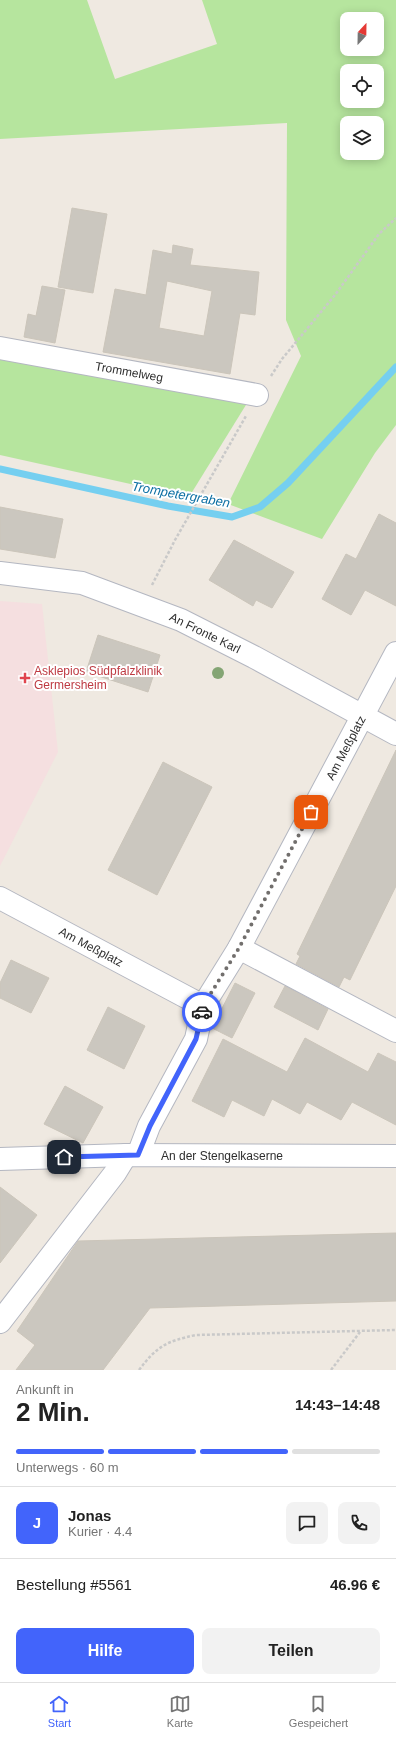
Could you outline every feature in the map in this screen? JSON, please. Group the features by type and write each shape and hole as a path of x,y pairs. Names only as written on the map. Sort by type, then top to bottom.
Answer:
{"street":[{"name":"Trommelweg","path":"0,348 257,395"},
{"name":"An Fronte Karl","path":"0,573 82,583 142,604 181,620 396,734"},
{"name":"Am Meßplatz","path":"0,1322 115,1173 132,1155 150,1126 196,1039 203,1006 239,948 396,653"},
{"name":"Am Meßplatz","path":"0,898 203,1006"},
{"path":"239,948 396,1031"},
{"name":"An der Stengelkaserne","path":"0,1159 132,1155 396,1156"}],"path":[{"path":"142,604 257,395 282,359 335,295 379,234 396,218"},
{"path":"139,1370 151,1355 164,1344 179,1338 191,1336 396,1330"},
{"path":"331,1370 360,1332"}],"shaded area":[{"name":"Asklepios Südpfalzklinik Germersheim","path":"0,601 42,604 58,752 0,866"}],"green space":[{"path":"0,0 87,0 115,79 217,44 202,0 396,0 396,425 375,453 322,539 228,504 301,356 286,320 287,123 0,139"},
{"path":"0,352 249,400 189,497 0,455"}],"building":[{"path":"72,208 107,214 93,293 58,287"},
{"path":"173,245 193,249 190,265 259,272 255,315 240,313 230,374 103,352 115,289 146,295 153,250 172,254","holes":["167,281 212,291 204,336 159,328"]},
{"path":"42,286 65,290 55,343 24,337 28,314 36,316"},
{"path":"0,507 63,519 55,558 0,549"},
{"path":"379,514 396,523 396,606 365,590 351,615 322,599 346,554 356,559"},
{"path":"234,540 294,572 272,608 256,600 253,606 209,580"},
{"path":"98,635 160,655 148,692 86,672"},
{"path":"396,750 396,886 350,980 344,977 339,987 296,964 300,956 297,954"},
{"path":"163,762 212,787 157,895 108,870"},
{"path":"11,960 49,978 31,1013 0,998 0,983"},
{"path":"235,983 255,993 232,1038 212,1028"},
{"path":"285,986 328,1009 318,1030 274,1007"},
{"path":"108,1007 145,1026 124,1069 87,1050"},
{"path":"305,1038 368,1072 378,1053 396,1062 396,1125 352,1102 341,1120 307,1102 300,1114 272,1099 264,1116 232,1100 224,1117 192,1101 223,1039 287,1072"},
{"path":"65,1086 103,1107 83,1143 44,1124"},
{"path":"0,1187 37,1215 0,1263"},
{"path":"396,1233 396,1301 150,1308 103,1370 16,1370 35,1345 17,1331 78,1241"}],"waterway":[{"name":"Trompetergraben","path":"0,469 168,506 232,517 260,507 288,483 396,367"}],"way so far":[{"path":"202,1012 203,1006 239,948 311,812"}],"place":[{"name":"Asklepios Südpfalzklinik Germersheim","path":"25,678"}],"route":[{"path":"64,1157 138,1155 150,1126 196,1039 202,1012"}]}
